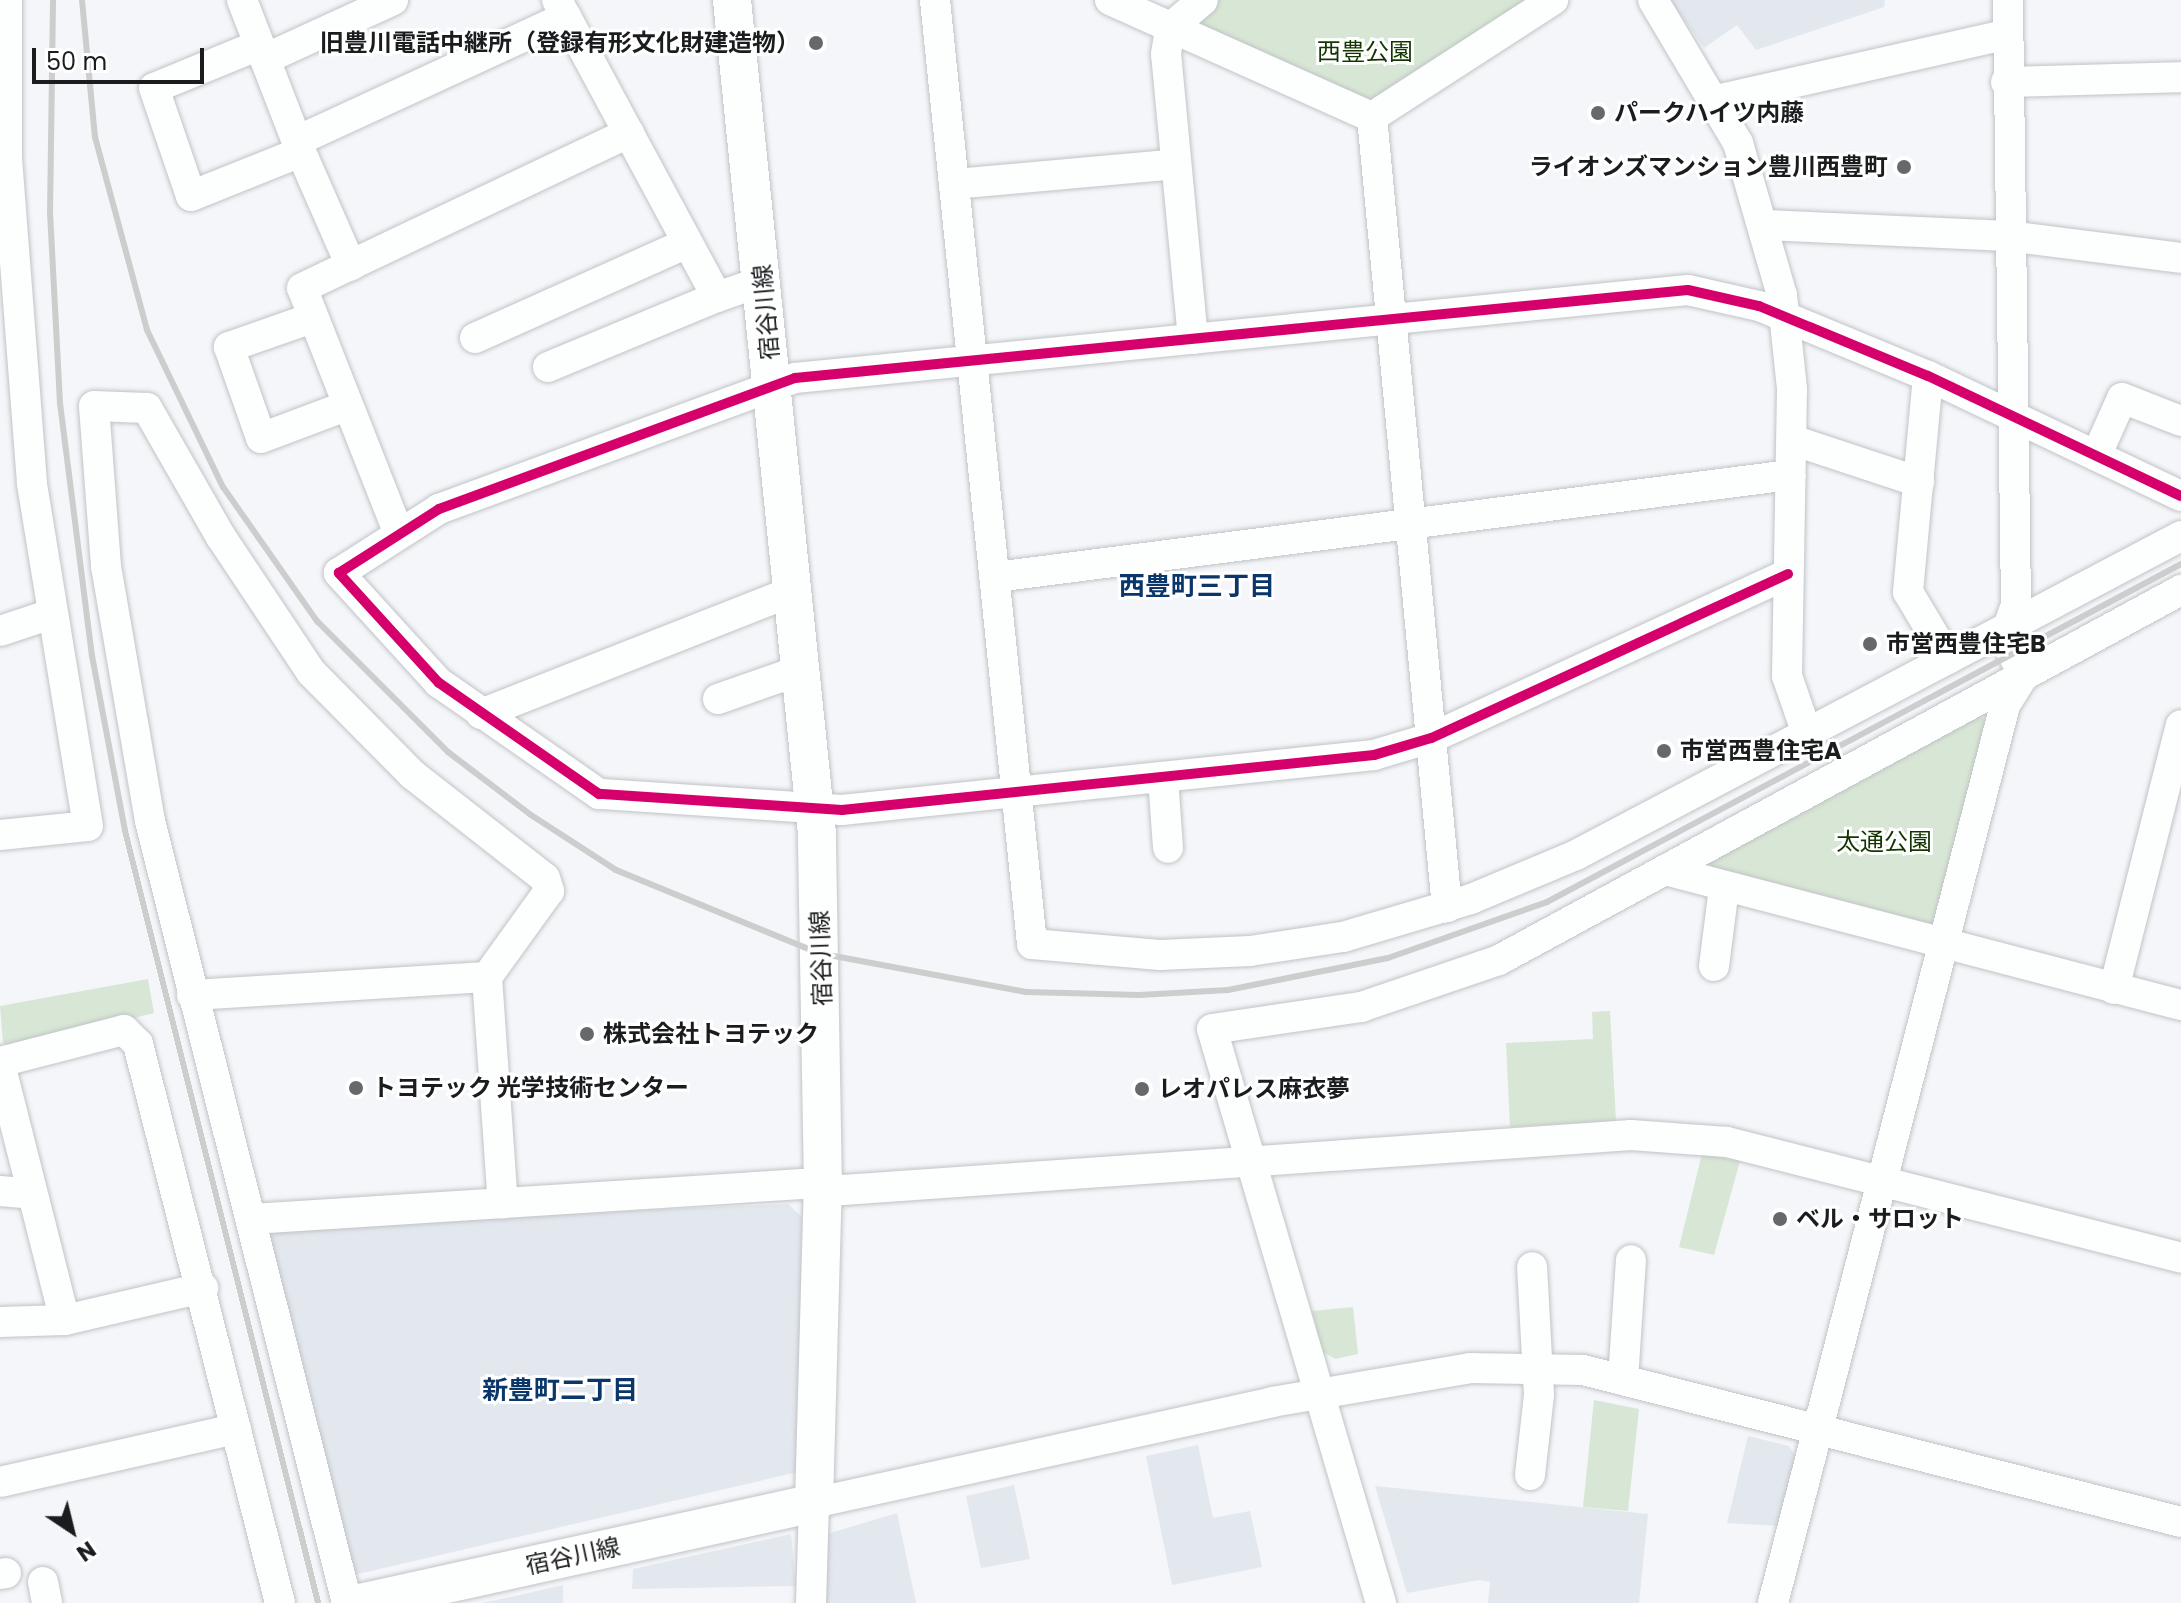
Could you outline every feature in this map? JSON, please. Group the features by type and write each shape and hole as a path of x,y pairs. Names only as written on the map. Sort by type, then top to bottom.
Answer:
{"main road":[{"name":"宿谷川線","path":"360,1603 814,1503 823,1188 815,810 732,0"}],"street":[{"path":"0,835 88,826 48,615 9,333 3,160 3,41 7,0"},
{"path":"242,0 351,266"},
{"path":"393,0 262,52 154,88 153,101 191,196 301,146 561,8 717,297"},
{"path":"935,0 1032,944 1160,955 1250,951 1343,937 1447,907 1576,855 1806,731 2181,536"},
{"path":"1110,0 1372,117"},
{"path":"1170,28 1203,0"},
{"path":"1372,117 1553,0"},
{"path":"1653,0 1716,100 1766,225 1786,321 1792,440 1787,676 1806,731"},
{"path":"2008,0 2005,35 2016,605 2004,638 2024,675"},
{"path":"1170,28 1176,164 1193,339"},
{"path":"1716,100 2005,35"},
{"path":"2006,82 2181,77"},
{"path":"1372,117 1447,907"},
{"path":"399,534 309,319 302,288 629,133"},
{"path":"954,184 1176,164"},
{"path":"1766,225 2008,236 2181,258"},
{"path":"475,338 687,243"},
{"path":"548,367 763,281"},
{"path":"1788,574 1431,738 1359,758 815,810 599,794 439,683 339,573 439,509 773,386 971,361 1688,290 1722,294 1928,376 2181,496"},
{"path":"309,319 229,347 261,438 346,406"},
{"path":"1928,376 1908,592 1948,659"},
{"path":"2097,454 2122,398 2181,421"},
{"path":"347,1603 150,821 109,581 94,406 147,408 229,551 311,672 413,775 545,878 549,891 487,977 503,1203"},
{"path":"1792,440 1919,482"},
{"path":"996,577 1790,475"},
{"path":"1381,1603 1212,1029 1313,1018 1424,988 1559,932 2181,590"},
{"path":"481,714 794,591"},
{"path":"0,631 48,615"},
{"path":"718,699 801,670"},
{"path":"1773,1603 1885,1180 2005,705 2024,675"},
{"path":"2114,989 2181,725"},
{"path":"1163,778 1168,848"},
{"path":"1669,871 1724,888 2181,1005"},
{"path":"1714,966 1724,888"},
{"path":"192,995 487,977"},
{"path":"65,1320 32,1194 9,1139 0,1063 124,1030 138,1044 203,1288 280,1603"},
{"path":"252,1219 1251,1162 1631,1135 1727,1142 2181,1258"},
{"path":"0,1191 32,1194"},
{"path":"1623,1380 1631,1260"},
{"path":"1530,1475 1539,1367 1532,1267"},
{"path":"0,1322 65,1320 203,1288"},
{"path":"811,1603 814,1503 1415,1374 1539,1367 1623,1380 2181,1522"},
{"path":"0,1482 236,1429"}],"shaded area":[{"path":"1670,0 1885,0 1884,7 1756,50 1737,25 1704,48"},
{"path":"788,1204 802,1217 798,1472 358,1574 345,1569 269,1235 275,1226"},
{"path":"1748,1436 1789,1446 1797,1458 1779,1526 1727,1523"},
{"path":"1198,1445 1213,1518 1250,1511 1262,1567 1172,1585 1146,1456"},
{"path":"1014,1485 1030,1559 981,1568 966,1496"},
{"path":"1375,1486 1648,1514 1639,1603 1488,1603 1490,1582 1479,1580 1407,1593"},
{"path":"897,1513 916,1603 826,1603 827,1534"},
{"path":"791,1534 796,1586 632,1589 633,1569"},
{"path":"563,1585 563,1603 482,1603 524,1594"}],"green space":[{"name":"西豊公園","path":"1218,0 1534,0 1376,106 1197,31 1192,17"},
{"name":"太通公園","path":"1973,710 1988,723 1939,921 1927,928 1714,871 1707,856"},
{"path":"148,979 154,1013 13,1048 3,1043 0,1006"},
{"path":"1610,1011 1616,1121 1510,1127 1506,1043 1593,1039 1592,1012"},
{"path":"1702,1154 1740,1161 1714,1255 1679,1247"},
{"path":"1353,1307 1358,1354 1335,1359 1323,1352 1312,1311"},
{"path":"1594,1400 1639,1409 1628,1511 1583,1507"}],"railway":[{"path":"53,0 50,212 60,403 92,656 125,831 318,1603"},
{"path":"82,0 95,137 147,330 223,487 317,621 448,752 531,815 616,870 818,953 1027,992 1139,995 1228,990 1388,958 1547,902 2181,564"}],"cycle path":[{"path":"1788,574 1431,738 1374,755 842,810 599,794 439,683 339,573 439,509 795,378 1688,290 1759,306 1928,376 2181,496"}],"place":[{"name":"旧豊川電話中継所（登録有形文化財建造物）","path":"816,43"},
{"name":"パークハイツ内藤","path":"1598,113"},
{"name":"ライオンズマンション豊川西豊町","path":"1904,167"},
{"name":"市営西豊住宅B","path":"1870,644"},
{"name":"市営西豊住宅A","path":"1664,751"},
{"name":"株式会社トヨテック","path":"587,1034"},
{"name":"トヨテック 光学技術センター","path":"356,1088"},
{"name":"レオパレス麻衣夢","path":"1142,1089"},
{"name":"ベル・サロット","path":"1780,1219"}],"district":[{"name":"西豊町三丁目","path":"1197,587"},
{"name":"新豊町二丁目","path":"560,1391"}]}
